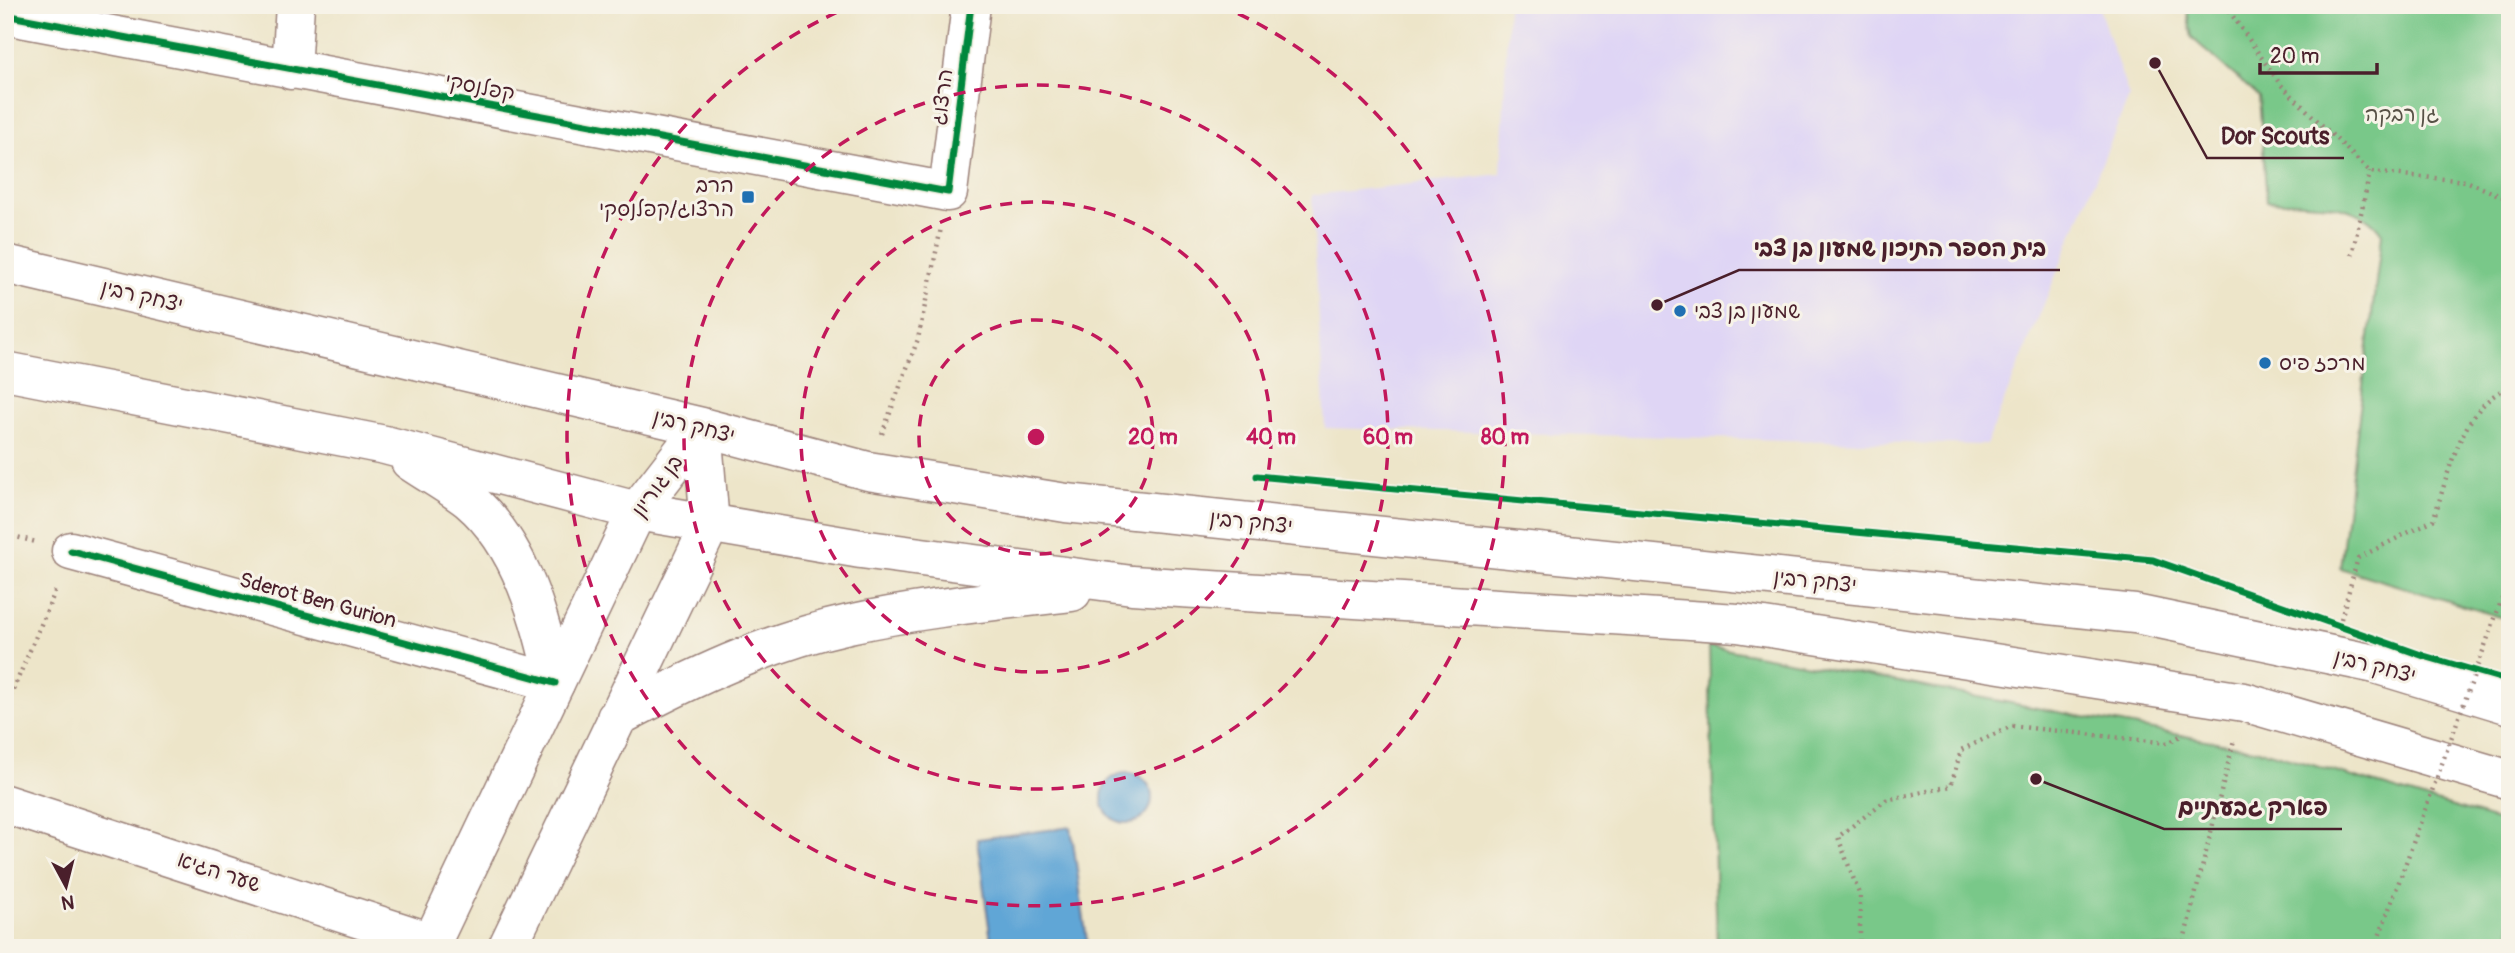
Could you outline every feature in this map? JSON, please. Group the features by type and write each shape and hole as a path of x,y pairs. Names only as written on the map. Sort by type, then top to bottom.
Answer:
{"main road":[{"path":"291,70 295,5"},
{"name":"הרצוג","path":"948,192 971,5"},
{"name":"קפלנסקי","path":"5,15 948,192"},
{"name":"יצחק רבין","path":"5,264 702,427 868,471 1080,504 2135,614 2375,664 2510,705"},
{"path":"5,371 385,445 637,511 861,550 1132,585 1738,623 2244,702 2510,780"},
{"name":"בן גוריון","path":"430,945 637,511 702,427"},
{"name":"בן גוריון","path":"702,427 710,525"},
{"path":"385,445 470,501 503,540 538,611 555,683"},
{"path":"507,948 710,525"},
{"name":"Sderot Ben Gurion","path":"71,551 555,683"},
{"path":"616,718 703,672 847,625 949,606 1132,585"},
{"name":"שער הגיא","path":"5,804 430,945"}],"path":[{"path":"2225,5 2280,84 2370,172 2466,181 2510,200"},
{"path":"2352,255 2370,172"},
{"path":"868,471 918,339 948,192"},
{"path":"2327,622 2339,626 2358,558 2433,520 2466,426 2496,393 2510,387"},
{"path":"5,709 71,551"},
{"path":"2375,948 2510,577"},
{"path":"2461,666 2485,673"},
{"path":"2182,948 2244,702"},
{"path":"1860,948 1860,896 1838,837 1886,800 1951,786 1961,750 2012,726 2168,743 2190,731"}],"shaded area":[{"name":"שמעון בן צבי","path":"1508,5 2098,5 2129,97 1986,445 1325,428 1312,195 1501,174"}],"green space":[{"name":"גן רבקה","path":"2186,5 2510,5 2510,620 2340,568 2382,234 2372,223 2346,209 2267,201 2259,97 2192,38"},
{"path":"1709,646 2269,752 2510,824 2510,948 1717,948"}],"water":[{"path":"1117,774 1137,774 1151,788 1151,808 1137,822 1117,822 1103,808 1103,788"},
{"path":"1071,827 1088,948 992,948 977,839"}],"cycle path":[{"path":"5,15 948,192 971,5"},
{"path":"1257,476 2153,560 2424,656 2510,681"},
{"path":"71,551 555,683"}],"place":[{"name":"Dor Scouts","path":"2155,63"},
{"name":"הרב הרצוג/קפלנסקי","path":"748,197"},
{"name":"בית הספר התיכון שמעון בן צבי","path":"1657,305"},
{"name":"שמעון בן צבי","path":"1680,311"},
{"name":"מרכז פיס","path":"2265,363"},
{"name":"פארק גבעתיים","path":"2036,779"}]}
